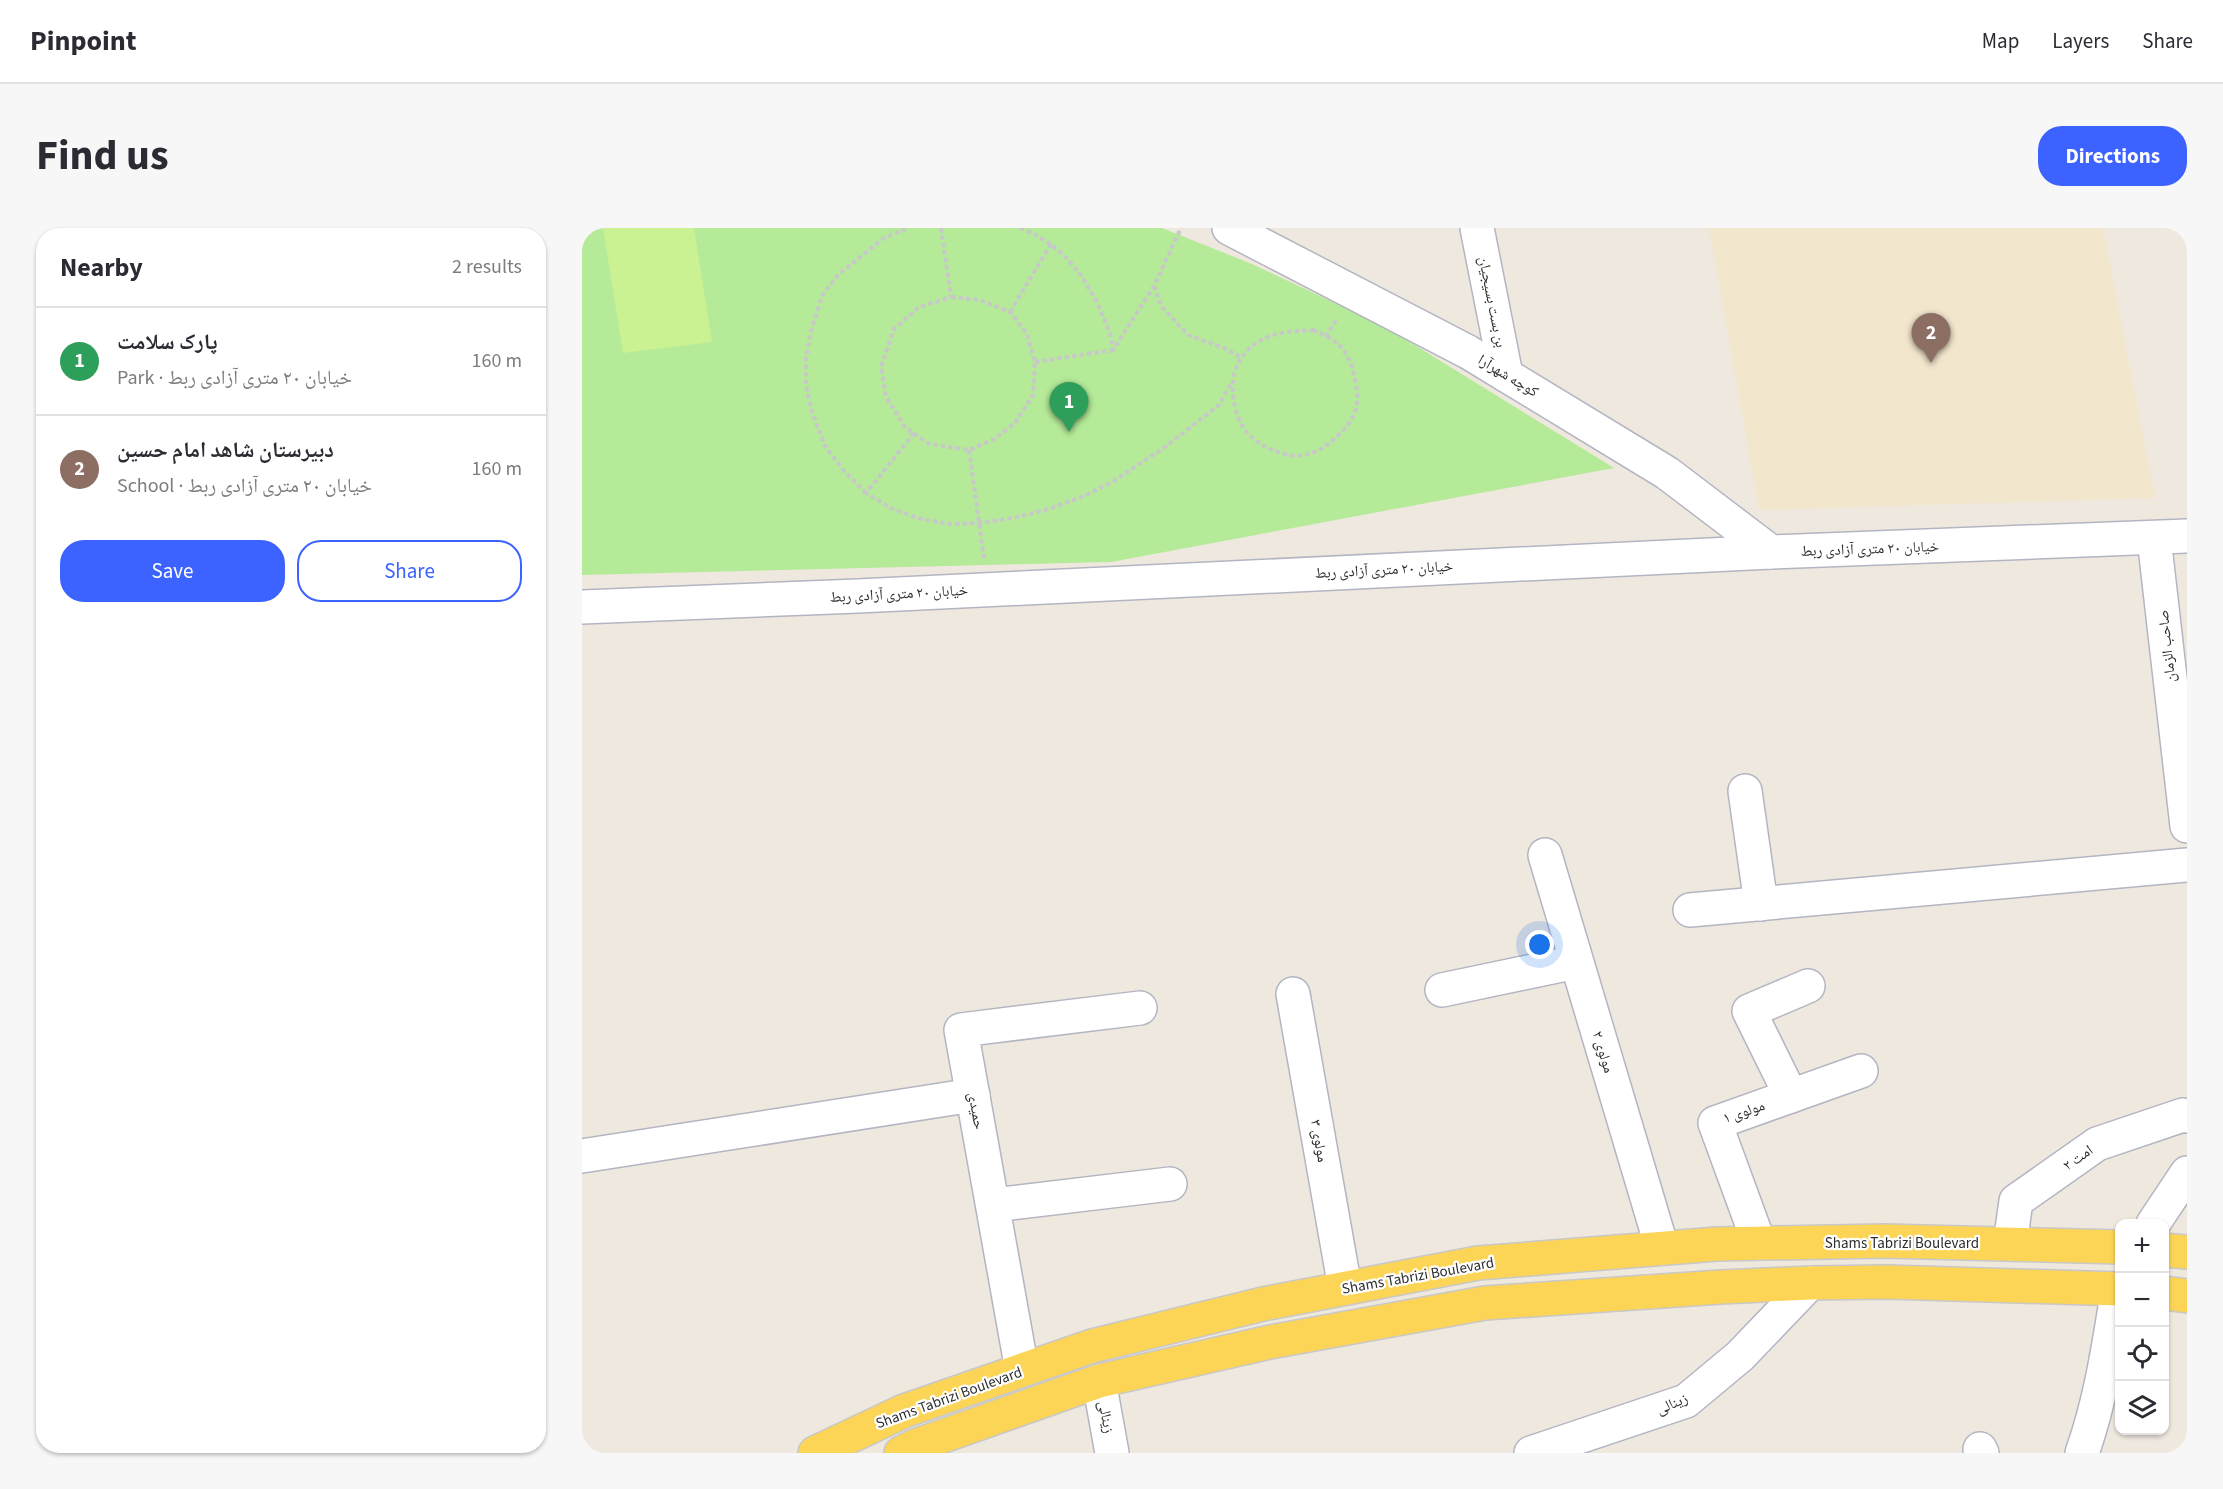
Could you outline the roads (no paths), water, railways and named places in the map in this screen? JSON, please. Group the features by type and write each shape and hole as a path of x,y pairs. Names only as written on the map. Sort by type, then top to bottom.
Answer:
{"main road":[{"name":"Shams Tabrizi Boulevard","path":"815,1453 904,1411 1092,1346 1263,1304 1478,1263 1662,1248 1759,1243 1884,1241 2115,1246"},
{"path":"2169,1250 2187,1252"},
{"path":"901,1453 1099,1381 1270,1342 1485,1303 1721,1287 1888,1282 2115,1289"},
{"path":"2169,1294 2187,1296"}],"street":[{"name":"کوچه شهرآرا","path":"1229,228 1467,352 1506,375 1667,473 1771,552"},
{"name":"بن بست بسیجیان","path":"1477,228 1506,375"},
{"name":"خیابان ۲۰ متری آزادی ربط","path":"582,607 1771,552 2187,536"},
{"name":"صاحب الزمان","path":"2154,538 2187,818"},
{"path":"1745,791 1761,904"},
{"name":"مولوی ۲","path":"1545,855 1662,1248"},
{"path":"1690,910 2187,865"},
{"path":"1442,990 1576,962"},
{"path":"1791,1096 1749,1011 1808,986"},
{"name":"مولوی ۳","path":"1293,994 1345,1288"},
{"name":"حمیدی","path":"1022,1370 961,1030 1140,1008"},
{"name":"مولوی ۱","path":"1759,1243 1714,1123 1861,1071"},
{"path":"582,1156 973,1095"},
{"name":"امت ۲","path":"2010,1244 2016,1201 2097,1144 2183,1115 2187,1116"},
{"path":"2156,1219 2187,1173"},
{"path":"993,1205 1170,1184"},
{"name":"زینالی","path":"1531,1453 1604,1441 1686,1401 1740,1356 1810,1284"},
{"path":"2082,1453 2092,1425 2115,1310"},
{"name":"زینالی","path":"1099,1381 1112,1453"}],"place":[{"name":"دبیرستان شاهد امام حسین","path":"1931,363"},
{"name":"پارک سلامت","path":"1069,432"}]}
